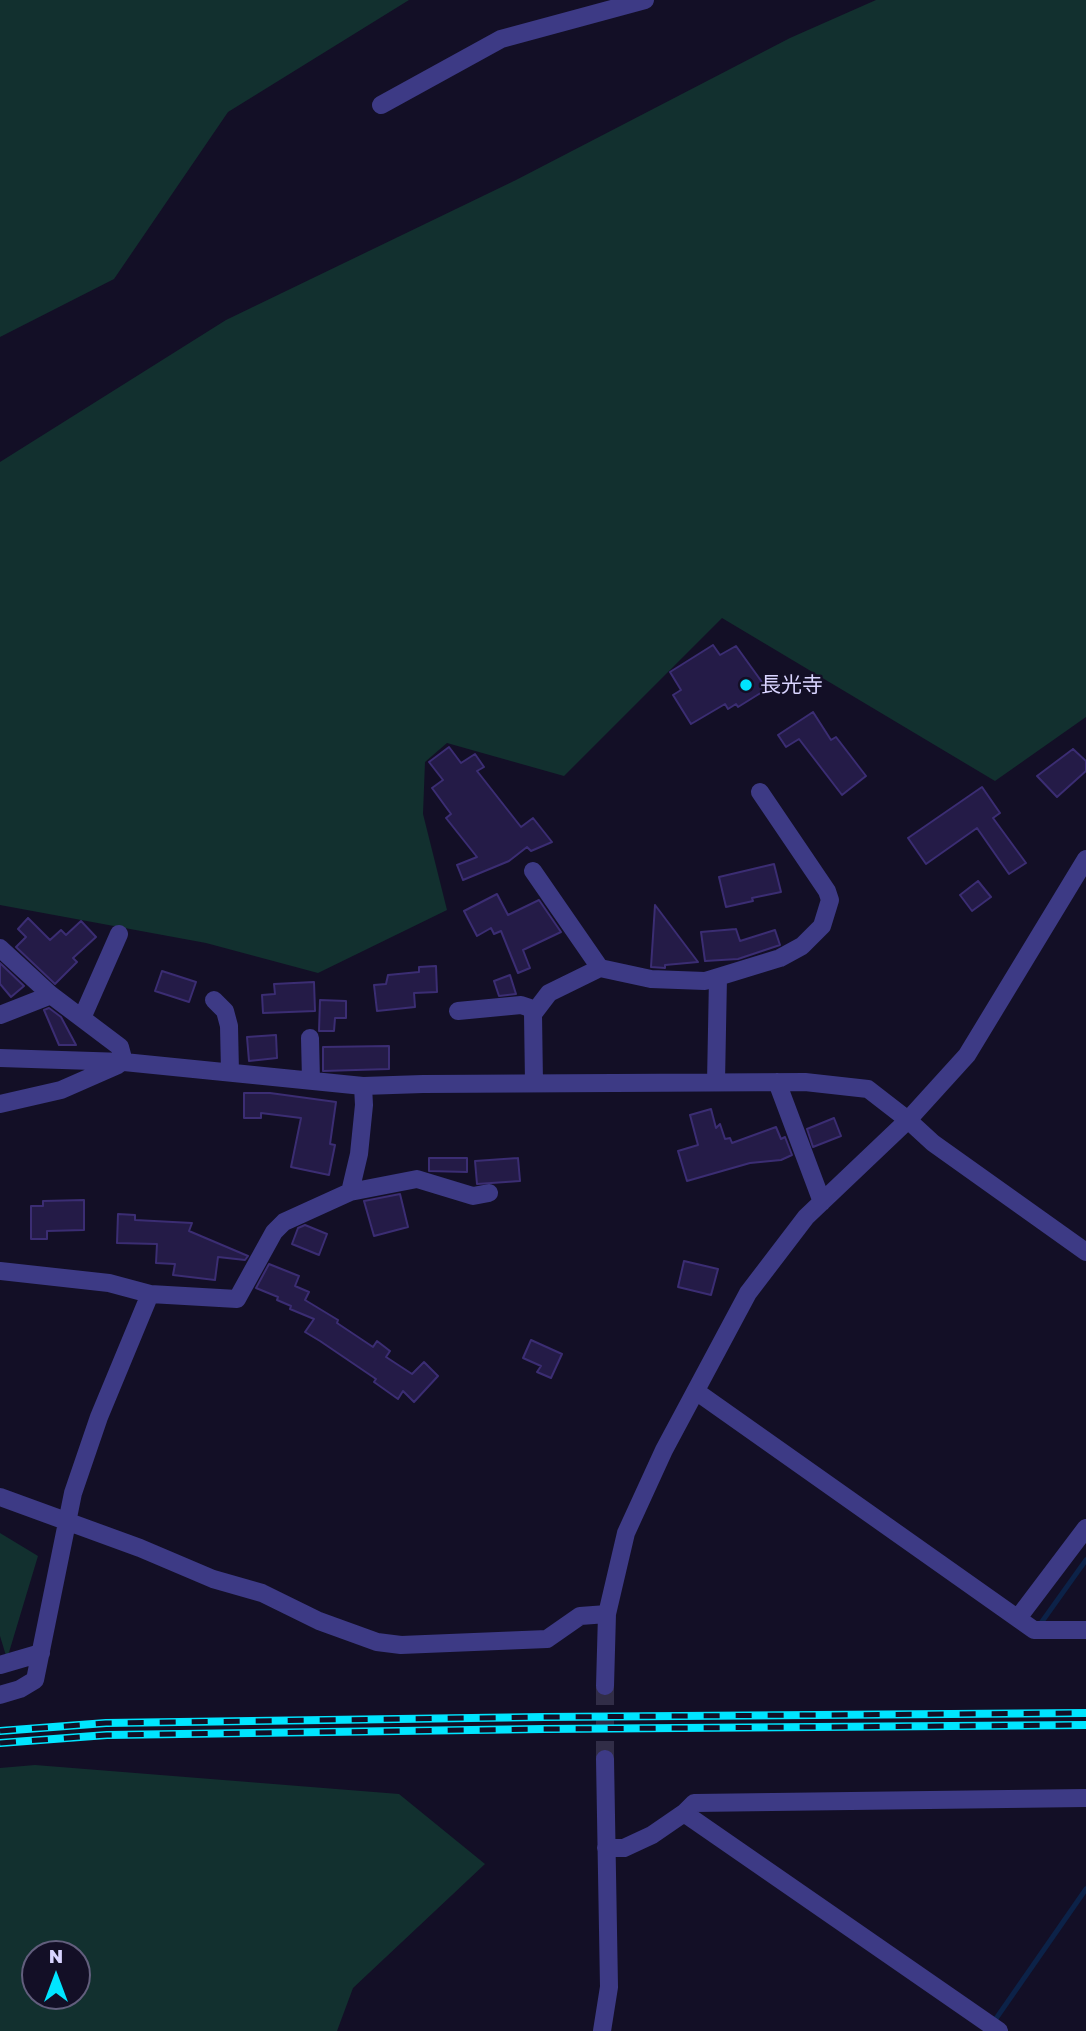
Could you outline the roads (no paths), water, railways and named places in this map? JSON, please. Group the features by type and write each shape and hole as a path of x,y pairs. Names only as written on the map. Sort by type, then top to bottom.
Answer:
{"street":[{"path":"382,106 501,39 645,0"},
{"path":"534,1083 533,1014 549,993 600,968 651,979 705,981 780,958 802,946 822,926 830,900 827,891 760,792"},
{"path":"605,1686 607,1614 626,1533 664,1450 748,1293 806,1217 908,1120 967,1055 1086,859"},
{"path":"533,870 600,968"},
{"path":"82,1017 119,934"},
{"path":"0,948 51,995 120,1047 124,1062"},
{"path":"716,1082 718,977"},
{"path":"0,1015 51,995"},
{"path":"214,1000 225,1011 229,1026 230,1072"},
{"path":"458,1011 521,1005 536,1010"},
{"path":"310,1038 311,1080"},
{"path":"0,1058 124,1062 363,1086 805,1082 868,1089 944,1151 1086,1252"},
{"path":"0,1104 61,1090 124,1062"},
{"path":"777,1082 822,1202"},
{"path":"350,1192 359,1154 364,1105 363,1086"},
{"path":"0,1271 109,1283 150,1294 237,1298 274,1232 284,1222 350,1192 417,1179 473,1196 489,1193"},
{"path":"0,1695 20,1689 35,1680 73,1493 99,1417 150,1294"},
{"path":"697,1392 1034,1630 1086,1630"},
{"path":"0,1497 140,1548 213,1579 262,1592 319,1621 377,1642 401,1645 547,1639 580,1616 607,1614"},
{"path":"1018,1618 1086,1528"},
{"path":"0,1665 41,1653"},
{"path":"602,2031 609,1987 605,1759"},
{"path":"606,1848 624,1848 652,1835 684,1813 694,1802 1086,1798"},
{"path":"684,1813 999,2031"}],"waterway":[{"path":"1041,1623 1086,1560"},
{"path":"995,2020 1086,1889"}],"tunnel":[{"path":"605,1686 605,1759"}],"railway":[{"path":"0,1731 106,1723 1086,1713"},
{"path":"0,1743 107,1735 1086,1725"}],"place":[{"name":"長光寺","path":"746,685"}]}
